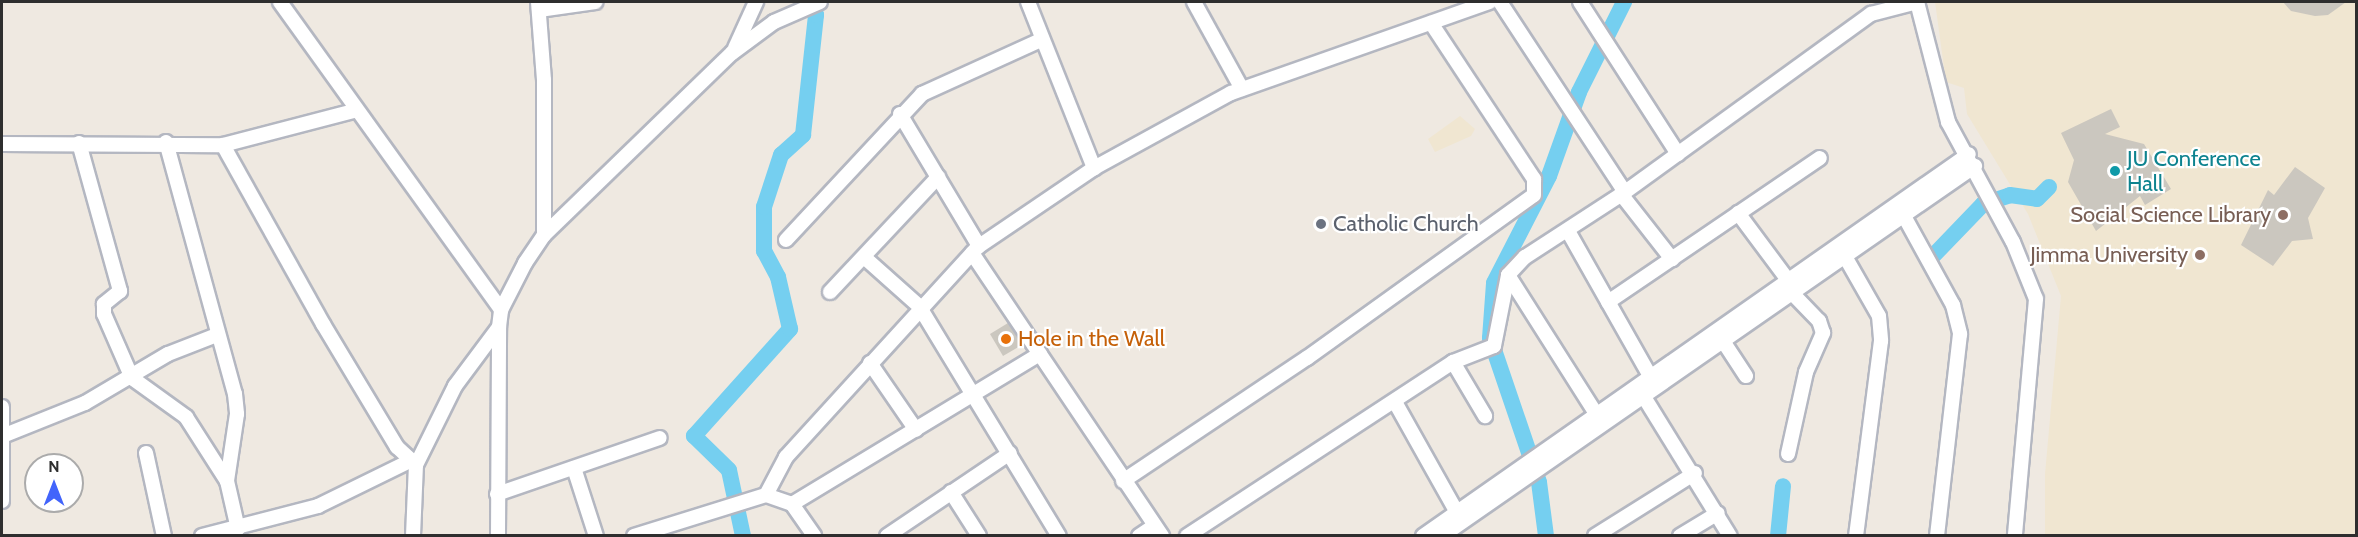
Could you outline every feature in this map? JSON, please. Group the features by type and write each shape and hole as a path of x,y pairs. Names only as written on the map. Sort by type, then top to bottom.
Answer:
{"street":[{"path":"280,2 501,310"},
{"path":"544,235 538,6 595,2"},
{"path":"732,53 756,2"},
{"path":"498,536 501,310 544,235 732,53 806,6 820,2"},
{"path":"1028,2 1041,40 1094,168"},
{"path":"1194,2 1242,88"},
{"path":"1500,2 1623,193 1672,259"},
{"path":"1580,2 1678,154"},
{"path":"1187,536 1454,362 1494,346 1508,275 1525,257 1623,193 1871,14 1917,2 1939,97 2008,232 2036,299 2037,322 2015,536"},
{"path":"766,495 786,457 919,306 975,249 1094,168 1242,88 1431,23 1482,3"},
{"path":"1123,481 1307,358 1534,195 1534,179 1431,23"},
{"path":"786,240 900,114 941,83 1041,40"},
{"path":"2,144 166,142 224,145 357,110"},
{"path":"900,114 938,177 975,249 1040,354 1158,531 1139,536"},
{"path":"166,142 237,414 226,481"},
{"path":"79,143 120,291 104,304 104,314 132,378 186,417 226,481 238,529"},
{"path":"224,145 397,447 412,464 413,536"},
{"path":"1608,302 1820,158"},
{"path":"1443,536 1460,517 1595,412 1653,382 1723,341 1847,260 1974,164"},
{"path":"1423,536 1460,517 1644,397 1653,382 1788,280 1974,164"},
{"path":"830,292 938,177"},
{"path":"1738,213 1788,280"},
{"path":"1904,216 1953,305 1960,334 1937,536"},
{"path":"1568,231 1653,382"},
{"path":"864,257 919,306 976,396 1059,536"},
{"path":"1847,260 1880,316 1881,341 1856,536"},
{"path":"1508,275 1595,412"},
{"path":"1788,454 1806,372 1823,333 1819,321 1793,294"},
{"path":"202,536 238,529 318,506 412,464 426,443 454,386 499,327"},
{"path":"5,435 132,378 168,354 217,335"},
{"path":"1723,341 1746,376"},
{"path":"792,504 976,396 1040,354"},
{"path":"1454,362 1485,416"},
{"path":"870,363 916,430"},
{"path":"1644,397 1695,473 1730,536"},
{"path":"1395,402 1460,517"},
{"path":"2,407 5,435 2,501"},
{"path":"497,494 660,438"},
{"path":"397,447 426,443"},
{"path":"146,453 164,536"},
{"path":"892,534 1010,453"},
{"path":"574,468 596,536"},
{"path":"1595,536 1695,473"},
{"path":"951,492 979,536"},
{"path":"634,536 766,495 792,504 814,536"},
{"path":"1680,536 1718,513"}],"shaded area":[{"name":"Jimma University","path":"1935,2 2356,2 2356,535 2045,535 2045,474 2061,296 2028,214 1967,114 1964,88 1946,82"},
{"name":"Catholic Church","path":"1460,116 1475,129 1471,136 1435,152 1428,139"}],"building":[{"path":"2283,2 2346,2 2328,15 2315,16 2291,11"},
{"name":"JU Conference Hall","path":"2111,109 2120,127 2105,134 2144,144 2171,189 2145,205 2140,196 2096,231 2068,182 2074,160 2061,133"},
{"name":"Social Science Library","path":"2295,167 2325,188 2308,218 2313,239 2292,241 2273,266 2241,245 2268,190 2274,195"},
{"name":"Hole in the Wall","path":"1008,323 1022,345 1003,356 990,334"}],"waterway":[{"path":"743,536 729,470 694,436 790,329 778,277 764,251 764,207 781,155 803,135 816,15 811,2"},
{"path":"1546,536 1539,482 1490,338 1494,283 1549,176 1579,92 1624,2"},
{"path":"1934,255 1983,204 2010,195 2037,199 2049,187"},
{"path":"1778,536 1783,486"}],"place":[{"name":"JU Conference Hall","path":"2115,171"},
{"name":"Social Science Library","path":"2283,215"},
{"name":"Catholic Church","path":"1321,224"},
{"name":"Jimma University","path":"2200,255"},
{"name":"Hole in the Wall","path":"1006,339"}]}
